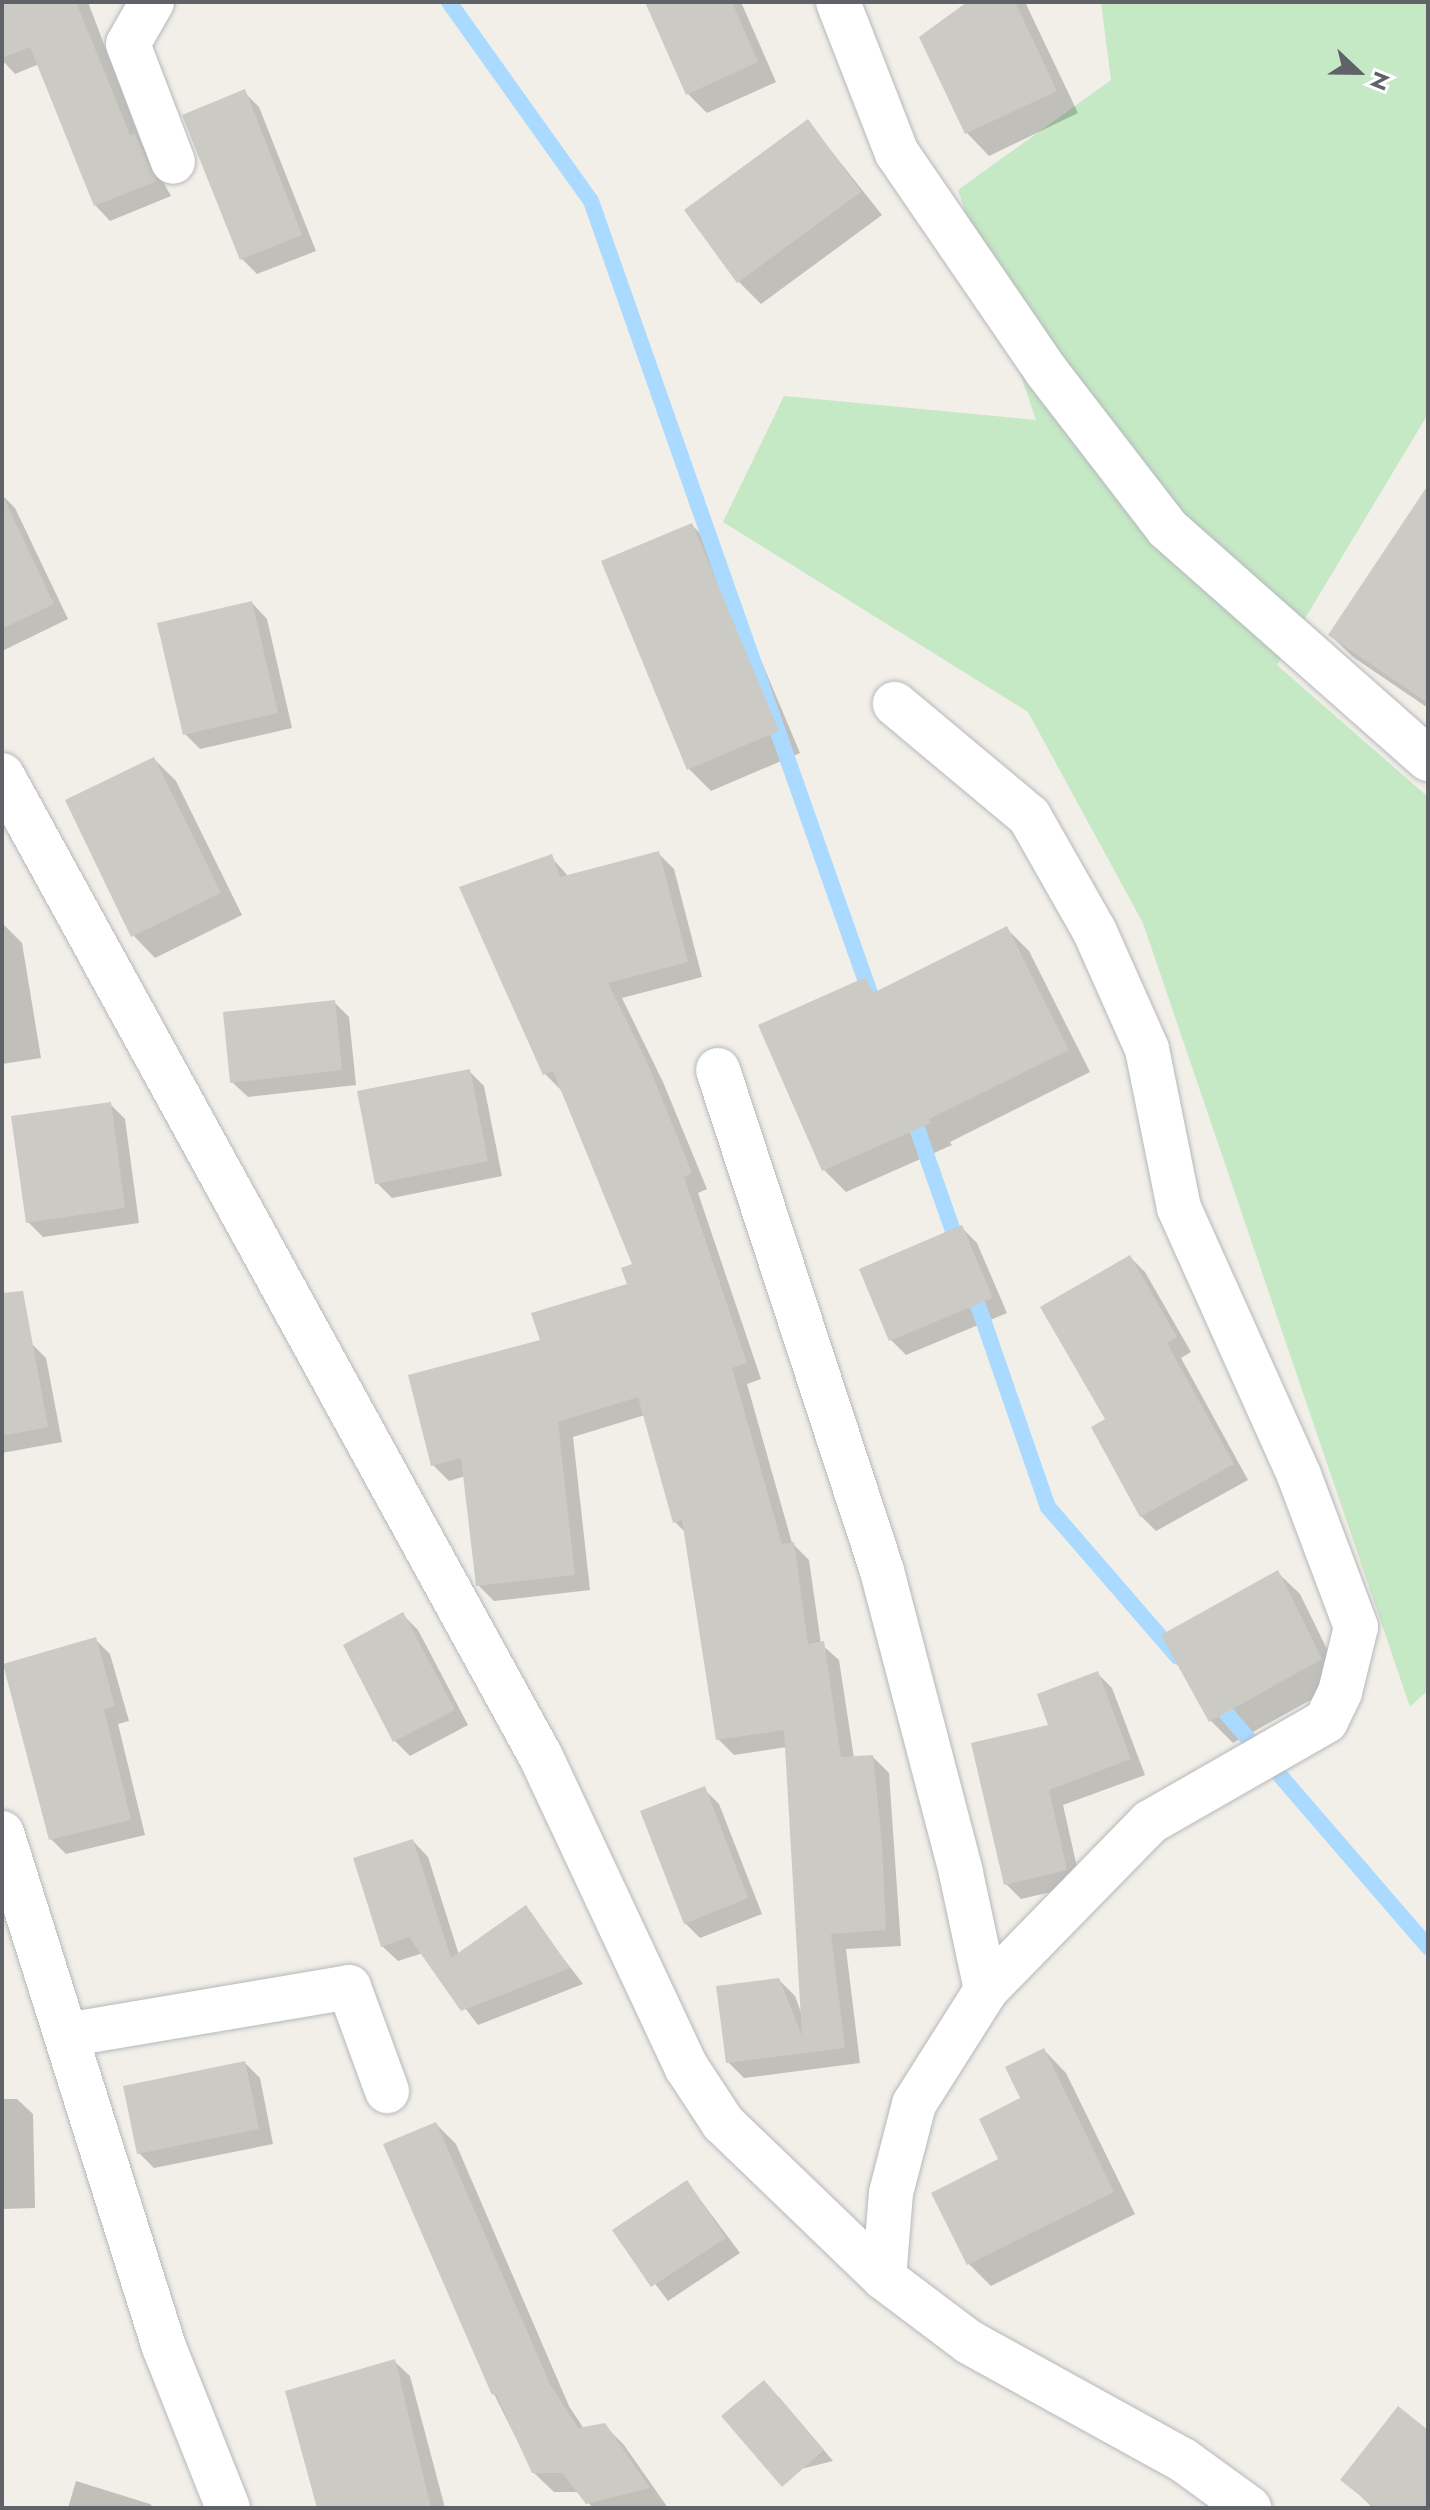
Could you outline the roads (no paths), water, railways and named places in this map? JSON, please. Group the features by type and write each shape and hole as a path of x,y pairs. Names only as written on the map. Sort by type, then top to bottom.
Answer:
{"street":[{"path":"152,2 128,44 173,162"},
{"path":"838,2 897,153 1047,372 1167,528 1428,759"},
{"path":"884,2278 891,2193 914,2104 986,1990 1150,1822 1326,1721 1340,1692 1356,1627 1299,1475 1179,1208 1147,1049 1095,932 1029,816 895,704"},
{"path":"2,775 541,1757 687,2068 723,2123 884,2278 969,2342 1183,2460 1249,2508"},
{"path":"718,1070 882,1571 961,1873 986,1990"},
{"path":"2,1833 164,2347 228,2508"},
{"path":"66,2035 349,1987 387,2091"}],"waterway":[{"path":"449,2 591,201 872,999"},
{"path":"911,1111 959,1248"},
{"path":"971,1285 1048,1507 1178,1657"},
{"path":"1214,1699 1428,1947"}]}
